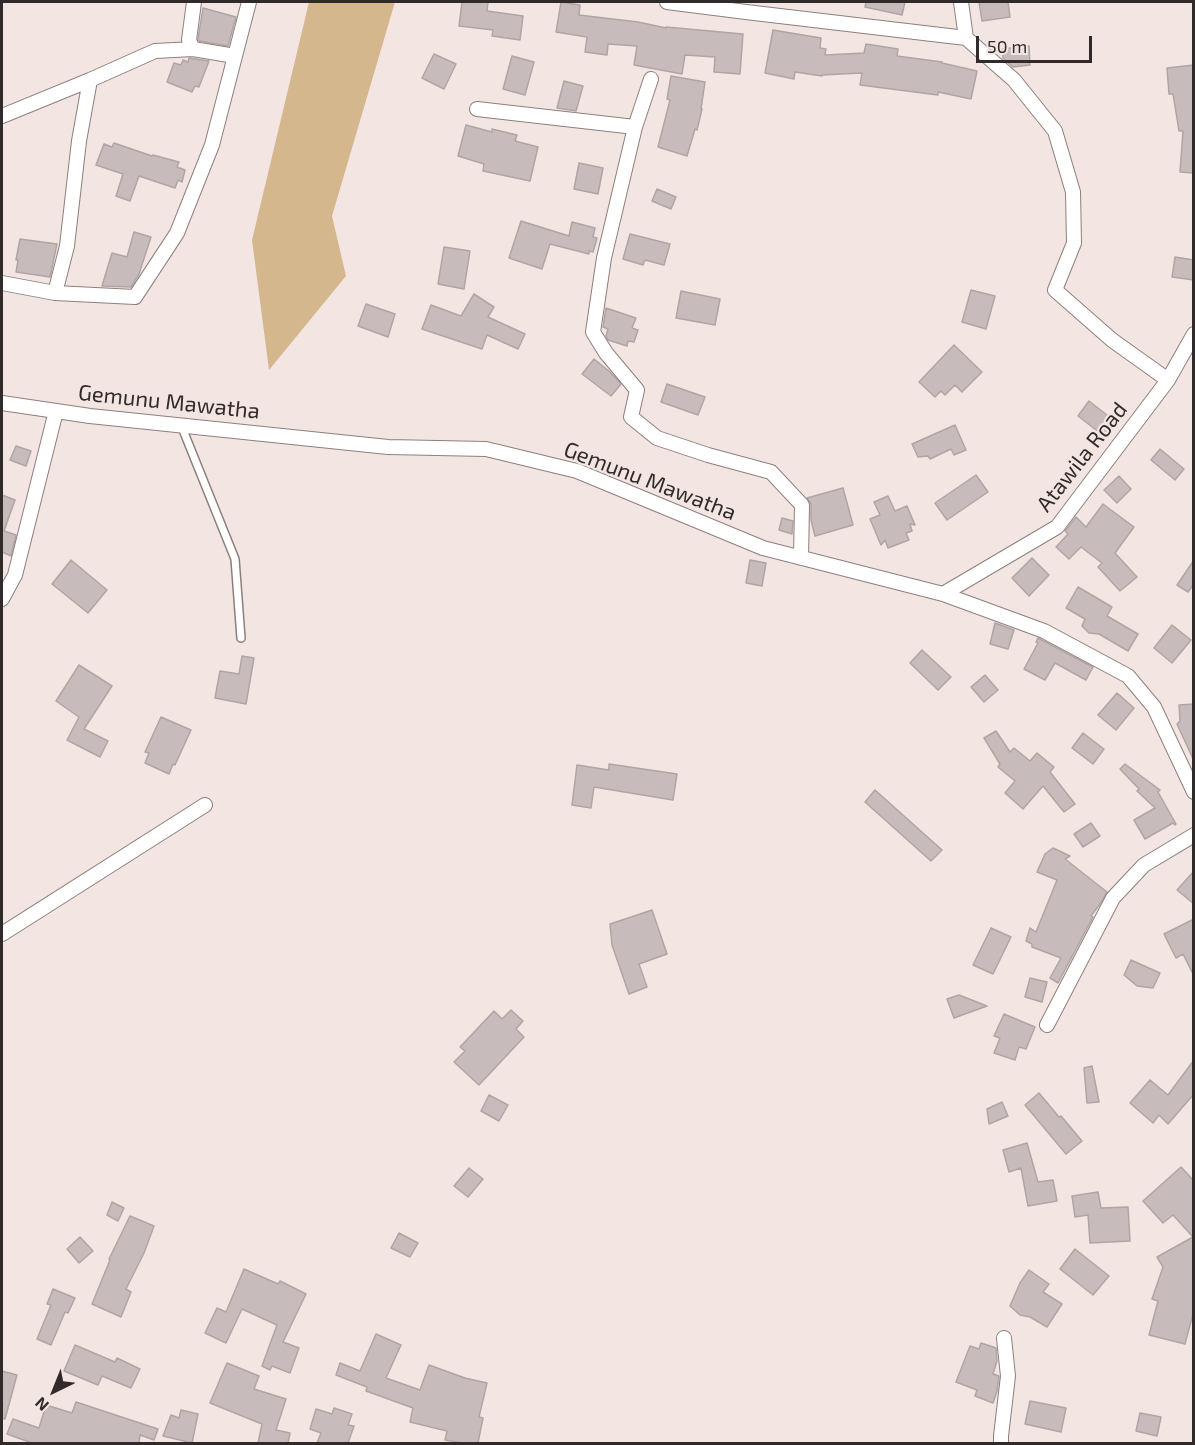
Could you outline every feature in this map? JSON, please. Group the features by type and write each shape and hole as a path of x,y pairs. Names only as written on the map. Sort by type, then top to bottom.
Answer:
{"street":[{"path":"193,49 189,40 194,2"},
{"path":"2,284 55,293 135,297 177,233 212,145 249,2"},
{"path":"667,2 966,38 1014,80 1055,131 1073,192 1074,243 1055,290 1112,340 1168,380"},
{"path":"961,2 966,38"},
{"path":"2,116 155,51 193,49 235,57"},
{"path":"651,79 635,127 604,258 593,332 606,353 637,390 631,417 657,438 771,472 802,505 801,558"},
{"path":"55,293 67,246 79,141 90,80"},
{"path":"477,109 635,127"},
{"name":"Atawila Road","path":"943,594 1058,527 1168,380 1194,334"},
{"name":"Gemunu Mawatha","path":"2,403 90,416 388,447 486,449 577,471 763,548 943,594 1044,631 1128,676 1154,707 1194,792"},
{"path":"2,599 15,575 56,411"},
{"path":"2,934 205,805"},
{"path":"1047,1024 1113,898 1144,865 1194,835"},
{"path":"1001,1443 1008,1376 1004,1338"}],"lane":[{"path":"181,425 235,559 241,638"}],"shaded area":[{"path":"309,2 395,2 332,216 346,276 269,370 252,240"}],"building":[{"path":"462,2 488,2 487,11 523,16 520,40 492,36 493,30 459,26"},
{"path":"561,2 580,5 579,15 666,28 743,34 740,74 714,72 715,57 685,55 682,74 634,65 637,46 608,44 607,55 585,52 587,37 556,32"},
{"path":"866,2 905,2 902,15 865,7"},
{"path":"979,2 1008,2 1010,17 982,21"},
{"path":"203,8 236,17 228,46 199,41"},
{"path":"773,30 821,38 820,48 826,49 825,55 864,53 866,44 898,49 897,56 942,62 977,71 971,99 938,92 938,95 860,85 862,73 822,76 795,72 794,79 765,73"},
{"path":"1029,46 1030,65 1013,67 1003,58 1002,49"},
{"path":"434,54 456,64 444,89 422,78"},
{"path":"512,56 534,62 525,95 503,89"},
{"path":"189,58 209,61 199,87 195,86 192,92 167,82 174,63 181,65 183,60 188,62"},
{"path":"1194,65 1194,173 1180,172 1183,131 1179,131 1173,94 1169,94 1167,68"},
{"path":"671,76 705,82 697,130 695,129 687,156 658,147 670,100 667,99"},
{"path":"564,81 583,86 576,111 557,108"},
{"path":"466,125 492,132 492,129 517,135 515,141 538,147 530,181 483,171 484,164 458,156"},
{"path":"114,143 152,156 179,162 177,167 185,170 182,182 178,180 175,188 139,176 130,201 116,196 123,174 96,165 104,144 112,147"},
{"path":"579,163 603,168 598,194 574,189"},
{"path":"657,189 676,197 671,209 652,201"},
{"path":"521,221 569,236 572,222 595,228 593,237 597,238 593,252 589,251 589,254 550,244 542,269 509,258"},
{"path":"134,232 151,237 139,274 131,287 102,286 112,253 127,257"},
{"path":"630,234 670,244 664,265 645,260 643,265 623,259"},
{"path":"20,239 57,244 50,277 16,272"},
{"path":"444,247 470,251 464,289 438,284"},
{"path":"1175,257 1194,260 1194,280 1172,277"},
{"path":"971,290 995,296 986,329 962,322"},
{"path":"681,291 720,299 715,325 676,318"},
{"path":"474,294 494,307 488,317 525,334 518,349 487,335 482,349 422,329 431,305 461,316"},
{"path":"366,304 395,314 388,337 358,326"},
{"path":"606,308 636,318 632,328 638,330 634,342 628,341 627,346 608,340 606,336 608,329 603,327"},
{"path":"954,345 982,372 962,392 955,385 945,395 941,391 935,397 919,382"},
{"path":"594,359 621,384 611,396 582,374"},
{"path":"667,384 705,397 698,415 661,402"},
{"path":"1089,401 1116,422 1105,437 1078,416"},
{"path":"955,425 966,450 954,455 951,449 930,459 928,456 918,457 912,444"},
{"path":"16,446 31,451 26,466 10,460"},
{"path":"1160,449 1184,469 1175,480 1151,460"},
{"path":"976,475 988,492 947,520 935,503"},
{"path":"1119,476 1131,489 1117,503 1104,490"},
{"path":"843,488 853,525 815,536 811,520 811,504 807,498"},
{"path":"2,495 15,500 4,531 16,535 11,556 2,552"},
{"path":"888,496 895,511 907,506 915,525 910,524 912,531 906,533 909,540 888,548 885,540 881,545 870,519 880,515 874,502"},
{"path":"1103,504 1134,527 1115,553 1137,577 1120,591 1098,567 1102,563 1081,547 1069,559 1056,547 1068,534 1065,531 1076,517 1086,527"},
{"path":"782,518 793,521 792,534 779,530"},
{"path":"1032,558 1049,575 1029,596 1012,578"},
{"path":"71,560 107,590 88,613 52,584"},
{"path":"750,560 766,563 762,586 746,583"},
{"path":"1194,560 1194,584 1188,592 1177,585"},
{"path":"1078,587 1112,607 1107,616 1138,634 1128,651 1099,634 1089,633 1082,626 1085,619 1066,608"},
{"path":"995,623 1014,630 1008,649 990,644"},
{"path":"1172,625 1191,640 1172,663 1154,648"},
{"path":"1038,638 1093,667 1086,680 1055,663 1045,680 1024,669 1038,643 1036,642"},
{"path":"922,650 951,677 938,690 910,663"},
{"path":"242,656 254,658 246,704 215,698 220,671 239,674"},
{"path":"79,665 112,686 84,729 108,741 100,757 67,740 79,717 56,701"},
{"path":"985,675 998,690 984,702 971,687"},
{"path":"1117,693 1134,708 1116,730 1098,715"},
{"path":"1194,704 1194,761 1177,724 1180,721 1179,705"},
{"path":"161,717 191,730 169,774 145,763 149,753 145,752"},
{"path":"996,731 1010,752 1014,748 1030,761 1037,753 1054,767 1050,772 1075,804 1064,812 1043,786 1023,809 1005,793 1015,781 998,767 1000,764 984,738"},
{"path":"1083,733 1104,749 1093,764 1072,748"},
{"path":"609,764 677,774 673,800 594,787 591,808 572,805 577,765 609,770"},
{"path":"1125,764 1160,790 1158,792 1175,825 1173,823 1145,839 1134,820 1155,808 1137,791 1139,789 1120,769"},
{"path":"875,790 942,850 931,861 865,802"},
{"path":"1091,823 1100,836 1083,847 1074,834"},
{"path":"1053,848 1070,856 1065,859 1107,892 1091,916 1093,917 1058,983 1050,978 1061,958 1032,947 1032,944 1026,941 1030,928 1036,932 1057,880 1037,872 1045,854"},
{"path":"1194,871 1194,904 1177,890"},
{"path":"652,910 667,954 639,964 647,987 629,994 612,945 610,924"},
{"path":"1194,919 1194,976 1183,954 1176,958 1164,934"},
{"path":"991,928 1011,937 993,974 973,965"},
{"path":"1131,960 1160,973 1153,988 1137,986 1124,975"},
{"path":"1030,978 1047,982 1042,1002 1025,997"},
{"path":"959,995 987,1006 954,1018 947,999"},
{"path":"511,1010 523,1021 516,1029 524,1037 479,1085 454,1062 465,1051 460,1047 494,1011 502,1019"},
{"path":"1004,1014 1035,1027 1026,1049 1019,1047 1015,1060 994,1053 1000,1038 994,1036"},
{"path":"1194,1060 1194,1094 1168,1124 1159,1115 1153,1123 1130,1103 1150,1080 1168,1095"},
{"path":"1092,1066 1099,1102 1087,1103 1084,1068"},
{"path":"1039,1093 1082,1141 1066,1154 1025,1105"},
{"path":"489,1095 508,1105 499,1121 481,1111"},
{"path":"1002,1102 1008,1116 989,1124 987,1109"},
{"path":"1027,1143 1038,1182 1053,1180 1057,1201 1028,1206 1021,1168 1009,1172 1003,1150"},
{"path":"1181,1167 1194,1181 1194,1310 1185,1344 1149,1335 1158,1301 1152,1299 1163,1267 1157,1257 1193,1237 1173,1215 1163,1223 1143,1201"},
{"path":"469,1168 483,1179 468,1197 454,1186"},
{"path":"1098,1192 1101,1208 1128,1207 1130,1241 1090,1243 1088,1215 1075,1217 1072,1196"},
{"path":"112,1202 124,1208 118,1221 107,1215"},
{"path":"130,1216 154,1226 144,1253 126,1289 131,1292 121,1317 92,1304 109,1259"},
{"path":"399,1233 418,1243 410,1257 391,1248"},
{"path":"80,1237 93,1251 79,1263 67,1249"},
{"path":"1075,1249 1109,1276 1093,1295 1060,1269"},
{"path":"244,1269 278,1284 280,1281 306,1294 283,1342 299,1348 290,1373 272,1366 270,1370 262,1366 277,1325 242,1309 226,1343 205,1333 217,1308 226,1312"},
{"path":"1029,1270 1049,1284 1043,1292 1062,1304 1047,1327 1030,1317 1020,1315 1010,1306 1020,1283"},
{"path":"53,1289 75,1298 68,1313 65,1312 51,1345 37,1339 51,1305 47,1304"},
{"path":"376,1334 401,1345 386,1378 420,1390 429,1365 487,1383 479,1417 483,1418 478,1443 445,1440 447,1431 410,1422 413,1408 366,1391 367,1387 336,1375 340,1363 360,1371"},
{"path":"981,1343 996,1348 997,1361 993,1374 999,1376 993,1403 975,1396 977,1390 956,1382 970,1346 979,1349"},
{"path":"75,1345 115,1362 117,1358 140,1369 131,1388 102,1376 98,1385 64,1371"},
{"path":"227,1363 259,1376 254,1389 286,1399 276,1430 290,1433 288,1443 258,1443 262,1424 210,1403"},
{"path":"2,1371 17,1375 5,1419 2,1418"},
{"path":"1030,1401 1066,1408 1061,1432 1025,1424"},
{"path":"76,1402 158,1429 154,1440 140,1435 139,1443 32,1443 7,1434 13,1419 39,1428 46,1405 72,1413"},
{"path":"334,1408 352,1414 348,1425 354,1426 348,1443 317,1443 321,1433 310,1429 316,1409 332,1414"},
{"path":"181,1410 198,1414 192,1443 163,1436 171,1415 179,1418"},
{"path":"1140,1413 1161,1417 1157,1436 1136,1431"}]}
